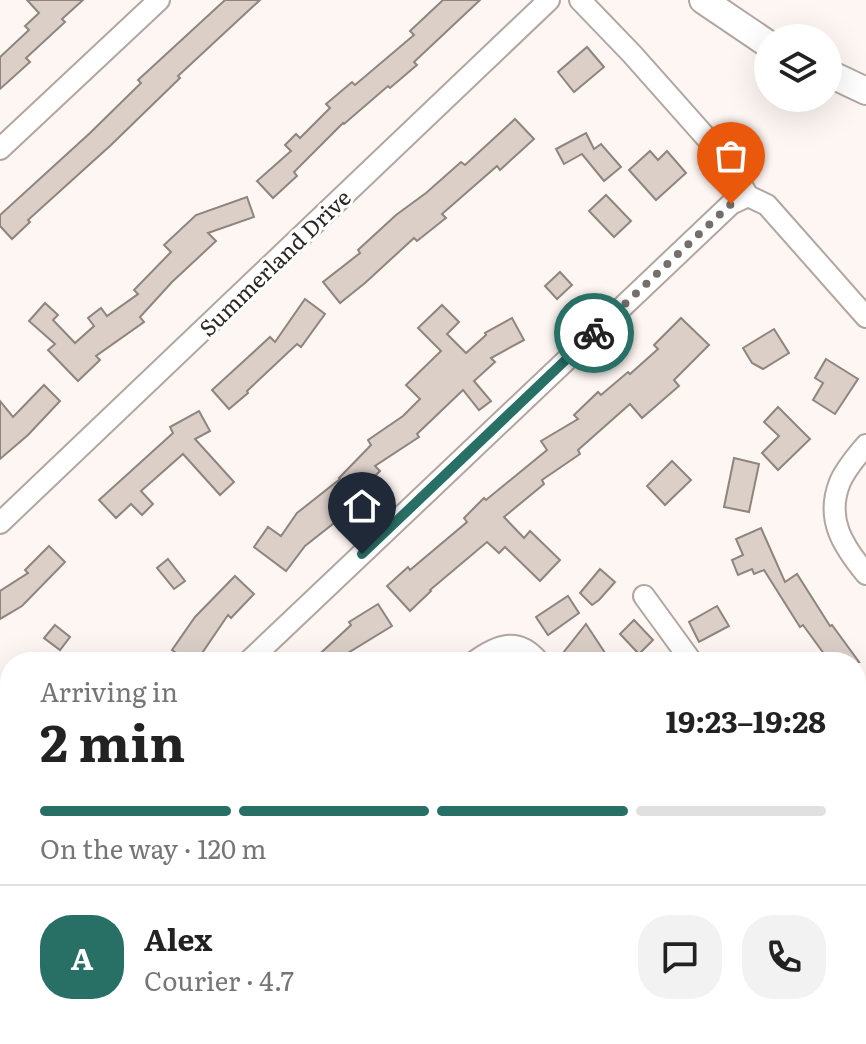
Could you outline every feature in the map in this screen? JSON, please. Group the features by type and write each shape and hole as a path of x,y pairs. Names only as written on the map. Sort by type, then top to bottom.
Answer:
{"main road":[{"path":"703,0 754,35"},
{"path":"842,80 866,91"}],"street":[{"path":"0,149 159,0"},
{"name":"Summerland Drive","path":"0,523 549,0"},
{"path":"580,0 727,161 748,196 767,205 866,317"},
{"path":"259,652 731,204 748,196"},
{"path":"866,445 841,481 835,501 838,534 866,574"},
{"path":"644,596 685,652"},
{"path":"488,652 506,644 529,652"}],"building":[{"path":"27,0 83,0 62,19 65,22 26,58 30,62 0,89 0,57 29,30 25,26 39,13"},
{"path":"225,0 260,0 178,76 180,78 111,145 28,220 30,222 12,239 0,226 0,215 90,133 141,83 138,80"},
{"path":"443,0 480,0 414,62 417,65 343,123 294,172 297,176 273,198 257,181 291,151 285,145 296,134 300,138 330,108 326,104 352,82 355,85 414,35 410,31"},
{"path":"587,47 604,67 574,92 558,72"},
{"path":"515,119 534,139 500,170 497,166 442,214 446,218 417,241 414,238 340,303 323,282 360,253 358,250 396,215 461,162 465,165"},
{"path":"586,133 594,149 601,144 621,167 604,181 582,154 564,164 556,149"},
{"path":"650,151 658,160 667,151 686,173 656,200 629,170"},
{"path":"606,195 631,221 614,237 589,211"},
{"path":"247,197 254,217 208,233 216,241 140,317 144,322 96,356 100,360 78,381 48,350 55,344 29,321 45,303 58,315 53,320 75,343 94,326 88,318 101,308 107,316 138,294 134,290 171,252 164,245 196,215"},
{"path":"560,272 572,285 557,299 545,286"},
{"path":"305,299 325,314 301,347 297,344 229,409 212,390 270,337 275,342"},
{"path":"442,305 459,322 447,334 466,353 485,333 512,318 524,340 491,358 495,362 474,381 491,401 479,410 463,390 417,434 419,437 375,466 380,471 340,511 343,516 305,546 286,571 254,547 268,527 281,536 297,513 340,479 371,445 368,440 403,416 420,399 406,385 441,351 418,328"},
{"path":"681,318 709,345 674,380 679,386 642,418 630,404 578,450 580,454 542,480 544,484 504,517 524,538 530,531 560,560 540,581 505,547 499,553 487,542 410,611 387,586 467,522 464,518 484,498 486,500 547,450 541,441 578,419 574,415 598,392 601,395 658,349 654,345"},
{"path":"774,329 789,353 763,369 752,363 743,348"},
{"path":"826,359 858,379 835,414 813,400 823,383 815,378"},
{"path":"44,385 60,401 0,459 0,401 13,417"},
{"path":"778,407 810,439 778,470 762,453 779,436 764,422"},
{"path":"199,411 210,431 195,439 234,482 220,495 183,454 141,491 153,504 142,515 131,504 116,518 99,500 173,433 170,427"},
{"path":"734,458 759,464 749,512 724,507"},
{"path":"672,461 691,480 665,505 647,486"},
{"path":"761,528 785,582 797,574 830,626 852,652 823,652 803,625 800,627 764,570 754,574 752,569 738,575 732,560 743,555 736,539"},
{"path":"49,546 65,562 22,606 0,619 0,591 28,573 25,570"},
{"path":"168,559 185,581 174,589 157,568"},
{"path":"600,569 615,582 592,605 580,593"},
{"path":"235,576 254,594 231,618 228,615 203,652 175,652 172,650 195,617"},
{"path":"568,596 579,613 548,635 536,617"},
{"path":"378,604 392,626 350,652 322,652 351,625 349,622"},
{"path":"717,606 729,626 699,642 689,622"},
{"path":"634,620 653,640 637,652 620,634"},
{"path":"586,624 604,652 564,652"},
{"path":"55,625 70,637 60,650 44,638"}],"way so far":[{"path":"594,333 731,204"}],"route":[{"path":"362,554 594,333"}]}
